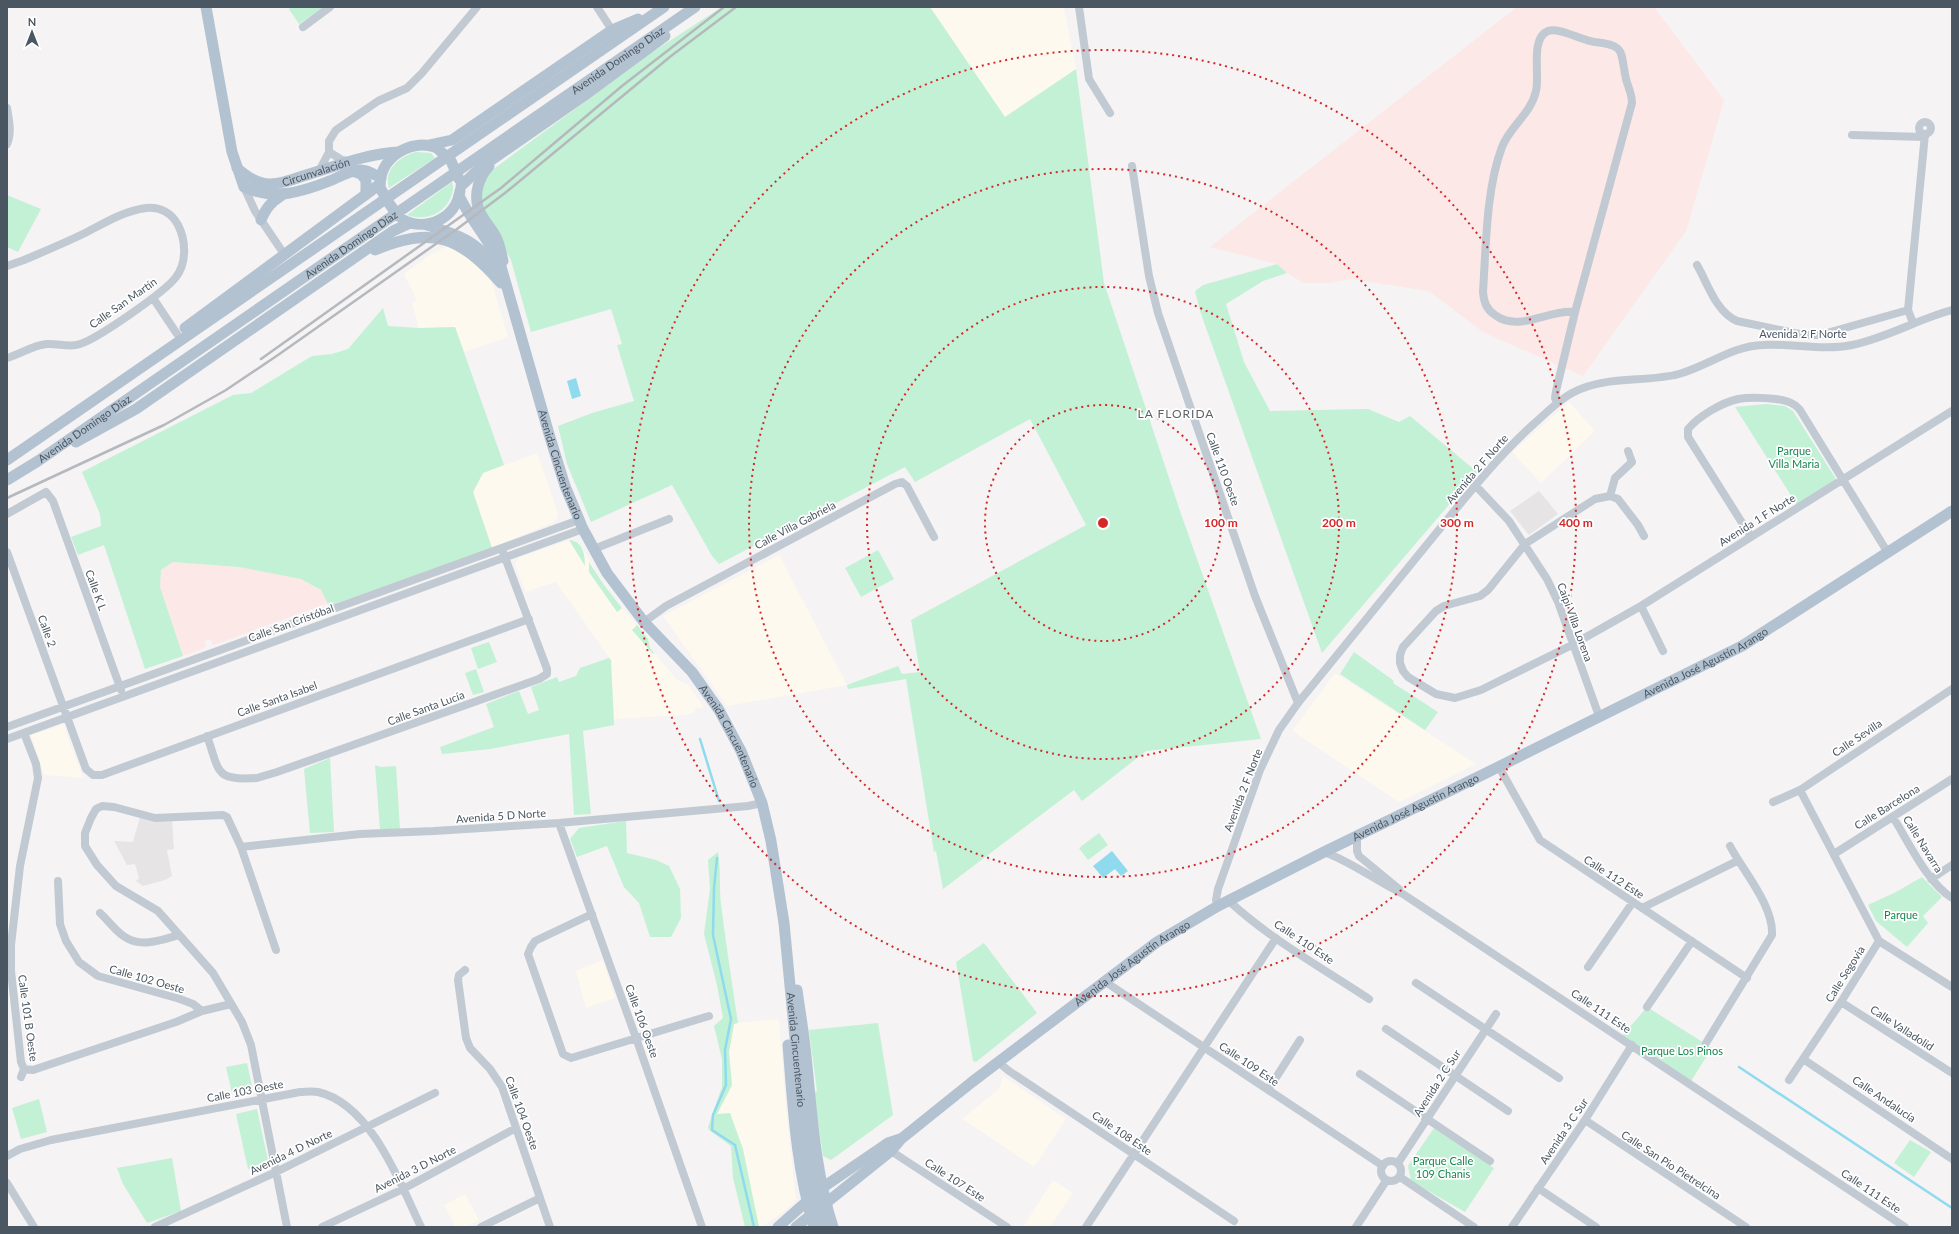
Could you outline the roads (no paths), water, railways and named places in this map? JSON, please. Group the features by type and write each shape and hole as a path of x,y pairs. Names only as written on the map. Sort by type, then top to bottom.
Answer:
{"main road":[{"path":"206,7 225,118 237,168 244,187"},
{"name":"Avenida Domingo Díaz","path":"7,480 38,461 694,7"},
{"path":"663,8 612,30 452,140 433,147 416,145 398,152 386,166 381,183 386,199 398,216 410,223 427,225 438,221 447,215 455,206 460,187 480,168 672,31 698,7"},
{"name":"Avenida Domingo Díaz","path":"7,460 663,8"},
{"path":"433,147 451,161 460,187"},
{"name":"Circunvalación","path":"244,187 265,194 282,195 314,187 351,166 386,153 398,152"},
{"path":"498,156 486,169 479,180 477,194 478,208 501,248 504,286"},
{"path":"351,166 366,180 366,194"},
{"name":"Circunvalación","path":"237,168 250,178 269,184 285,182 319,171 351,166 365,171 381,183"},
{"path":"56,426 177,334 381,183"},
{"name":"Avenida Cincuentenario","path":"460,187 471,219 495,253 565,486 581,524 608,573 644,622 692,672 718,710 741,750 762,803 779,887 804,1132 811,1177 824,1227"},
{"path":"261,220 272,200 282,195"},
{"path":"38,461 136,409 393,231 410,223"},
{"name":"Avenida Cincuentenario","path":"427,225 455,234 479,247 490,260 504,286"},
{"path":"354,259 394,241 407,238 433,238 459,246 470,253 486,266 504,286"},
{"name":"Avenida José Agustín Arango","path":"796,1227 892,1151 901,1139 998,1062 1157,942 1218,906 1357,835 1499,767 1742,646 1952,511"},
{"path":"787,959 796,982 804,1030 816,1153 822,1188 833,1227"},
{"path":"787,959 784,983 795,1138 807,1202 814,1227"},
{"name":"Avenida José Agustín Arango","path":"778,1227 822,1188 888,1143 901,1139"}],"street":[{"path":"304,27 330,7"},
{"path":"319,171 329,152 330,140 336,130 378,101 407,88 422,74 477,7"},
{"path":"597,7 612,30"},
{"path":"1078,7 1089,79 1110,114"},
{"path":"1557,402 1555,398 1556,391 1575,312 1632,103 1623,58 1616,46 1608,43 1582,40 1555,30 1548,31 1541,37 1537,47 1536,91 1526,113 1507,135 1497,165 1489,213 1483,292 1484,302 1491,312 1500,319 1510,322 1520,322 1556,312 1575,312"},
{"path":"7,108 10,129 7,144"},
{"path":"1852,135 1925,136 1908,310 1913,323"},
{"path":"329,152 351,166"},
{"name":"Calle 110 Oeste","path":"1132,166 1149,276 1158,313 1255,596 1298,703"},
{"path":"244,187 249,200 284,254"},
{"name":"Calle San Martín","path":"7,266 24,260 122,214 147,208 162,209 175,218 182,232 184,246 183,263 177,277 153,298 89,341 70,346 48,344 39,345 7,358"},
{"path":"1697,264 1722,311 1728,317 1737,321 1804,335 1820,335 1908,310"},
{"path":"153,298 177,334"},
{"name":"Avenida 2 F Norte","path":"1218,906 1216,900 1218,889 1260,770 1279,730 1298,703 1475,485 1515,442 1557,402 1571,393 1597,383 1664,377 1680,373 1734,350 1748,346 1850,346 1867,342 1913,323 1952,310"},
{"path":"1751,537 1688,437 1688,429 1692,424 1720,406 1738,399 1759,398 1793,404 1800,410 1888,552"},
{"name":"Avenida 1 F Norte","path":"1525,544 1488,590 1480,596 1444,606 1436,611 1403,647 1400,655 1400,663 1408,678 1436,694 1455,698 1481,690 1572,645 1641,606 1843,481 1952,411"},
{"path":"1610,496 1614,478 1632,462 1628,451"},
{"name":"Calle Villa Gabriela","path":"644,622 666,606 895,484 902,482 907,486 934,537"},
{"name":"Caipi Villa Lorena","path":"1475,485 1509,521 1547,578 1558,602 1572,645 1599,716"},
{"name":"Calle K L","path":"7,514 46,492 53,501 123,697"},
{"path":"1525,544 1595,499 1610,496 1618,499 1624,506 1644,536"},
{"path":"594,549 669,519"},
{"name":"Calle San Cristóbal","path":"7,726 502,548 581,524"},
{"name":"Calle San Cristóbal","path":"9,738 505,558 581,524"},
{"name":"Calle Santa Lucía","path":"207,736 219,770 224,775 238,779 257,778 532,682 547,674 547,669 502,548"},
{"name":"Calle 2","path":"7,552 67,717"},
{"path":"1641,606 1664,651"},
{"name":"Calle Santa Isabel","path":"67,717 86,769 93,775 102,775 529,619"},
{"name":"Calle Sevilla","path":"1773,802 1800,790 1952,689"},
{"path":"7,726 9,738"},
{"name":"Calle 101 B Oeste","path":"24,733 36,764 38,778 20,866 11,945 11,972 21,1062 24,1069 33,1070 176,1022 202,1011 231,1004"},
{"name":"Calle 112 Este","path":"1499,767 1540,840 1747,978"},
{"name":"Calle Barcelona","path":"1834,854 1952,779"},
{"name":"Calle Segovia","path":"1789,1080 1841,1002 1879,940 1800,790"},
{"name":"Avenida 5 D Norte","path":"241,847 360,834 559,823 748,806 762,803"},
{"path":"276,950 241,847 230,820 223,815 155,818 114,807 102,806 96,809 91,818 84,839 85,846 97,865 116,886 158,911 214,973 242,1022 251,1045 287,1227"},
{"name":"Calle Navarra","path":"1893,817 1932,879 1942,892 1952,898"},
{"name":"Calle 106 Oeste","path":"559,823 702,1227"},
{"name":"Calle 111 Este","path":"1357,835 1357,851 1359,856 1403,894"},
{"path":"1706,1043 1772,939 1773,931 1767,908 1737,861 1730,846"},
{"name":"Calle 111 Este","path":"1324,852 1348,861 1385,885 1403,894 1906,1227"},
{"path":"1642,908 1737,861"},
{"path":"1932,879 1952,866"},
{"name":"Calle 102 Oeste","path":"58,881 60,924 66,941 79,962 98,976 180,999 193,1004 202,1011"},
{"name":"Calle 110 Este","path":"1229,901 1252,921 1276,938 1369,999"},
{"path":"1588,967 1633,902"},
{"path":"100,913 125,938 139,942 154,943 179,935"},
{"path":"592,914 535,940 528,954 563,1054 566,1057 571,1058 710,1016"},
{"path":"1086,1227 1276,938"},
{"path":"1879,940 1952,987"},
{"path":"1647,1007 1692,941"},
{"name":"Calle 104 Oeste","path":"466,970 459,975 458,980 466,1038 470,1048 496,1076 502,1087 550,1227"},
{"name":"Calle 109 Este","path":"1104,981 1382,1166"},
{"path":"1416,983 1559,1078"},
{"name":"Calle Valladolid","path":"1841,1002 1952,1073"},
{"name":"Avenida 2 C Sur","path":"1398,1163 1496,1014"},
{"path":"1386,1029 1508,1111"},
{"path":"1268,1090 1300,1040"},
{"name":"Avenida 3 C Sur","path":"1512,1227 1585,1120 1632,1046"},
{"name":"Calle Andalucía","path":"1803,1058 1952,1159"},
{"name":"Calle 108 Este","path":"998,1062 1009,1072 1234,1221"},
{"path":"21,1077 24,1069"},
{"path":"1360,1074 1490,1161"},
{"name":"Calle 103 Oeste","path":"7,1156 20,1149 51,1140 300,1092 317,1092 336,1099 354,1111 367,1126 403,1189 421,1227"},
{"name":"Avenida 4 D Norte","path":"155,1227 276,1172 435,1093"},
{"name":"Calle San Pio Pietrelcina","path":"1585,1120 1746,1227"},
{"name":"Avenida 3 D Norte","path":"322,1227 403,1189 516,1128"},
{"name":"Calle 107 Este","path":"892,1151 1007,1227"},
{"path":"1388,1162 1398,1163 1402,1170 1400,1177 1395,1181 1386,1181 1381,1172 1382,1166 1388,1162"},
{"path":"1400,1177 1474,1227"},
{"path":"1356,1227 1386,1181"},
{"path":"7,1183 34,1227"},
{"path":"1538,1188 1596,1227"},
{"path":"482,1227 540,1198"}],"water":[{"path":"576,378 581,396 572,399 567,381"},
{"path":"1112,851 1128,871 1121,876 1115,869 1103,878 1093,866"}],"waterway":[{"path":"700,739 719,801"},
{"path":"717,858 714,888 713,935 731,1019 725,1050 726,1085 713,1115 712,1130 735,1145 754,1227"},
{"path":"1739,1067 1952,1208"}],"railway":[{"path":"261,359 501,188 622,86 724,7"},
{"path":"7,498 164,425 226,390 278,355 457,229 505,193 671,56 736,7"}],"district":[{"name":"LA FLORIDA","path":"1176,414"}],"park label":[{"name":"Parque Villa Maria","path":"1794,457"},
{"name":"Parque","path":"1901,915"},
{"name":"Parque Los Pinos","path":"1682,1051"},
{"name":"Parque Calle 109 Chanis","path":"1443,1167"}]}
